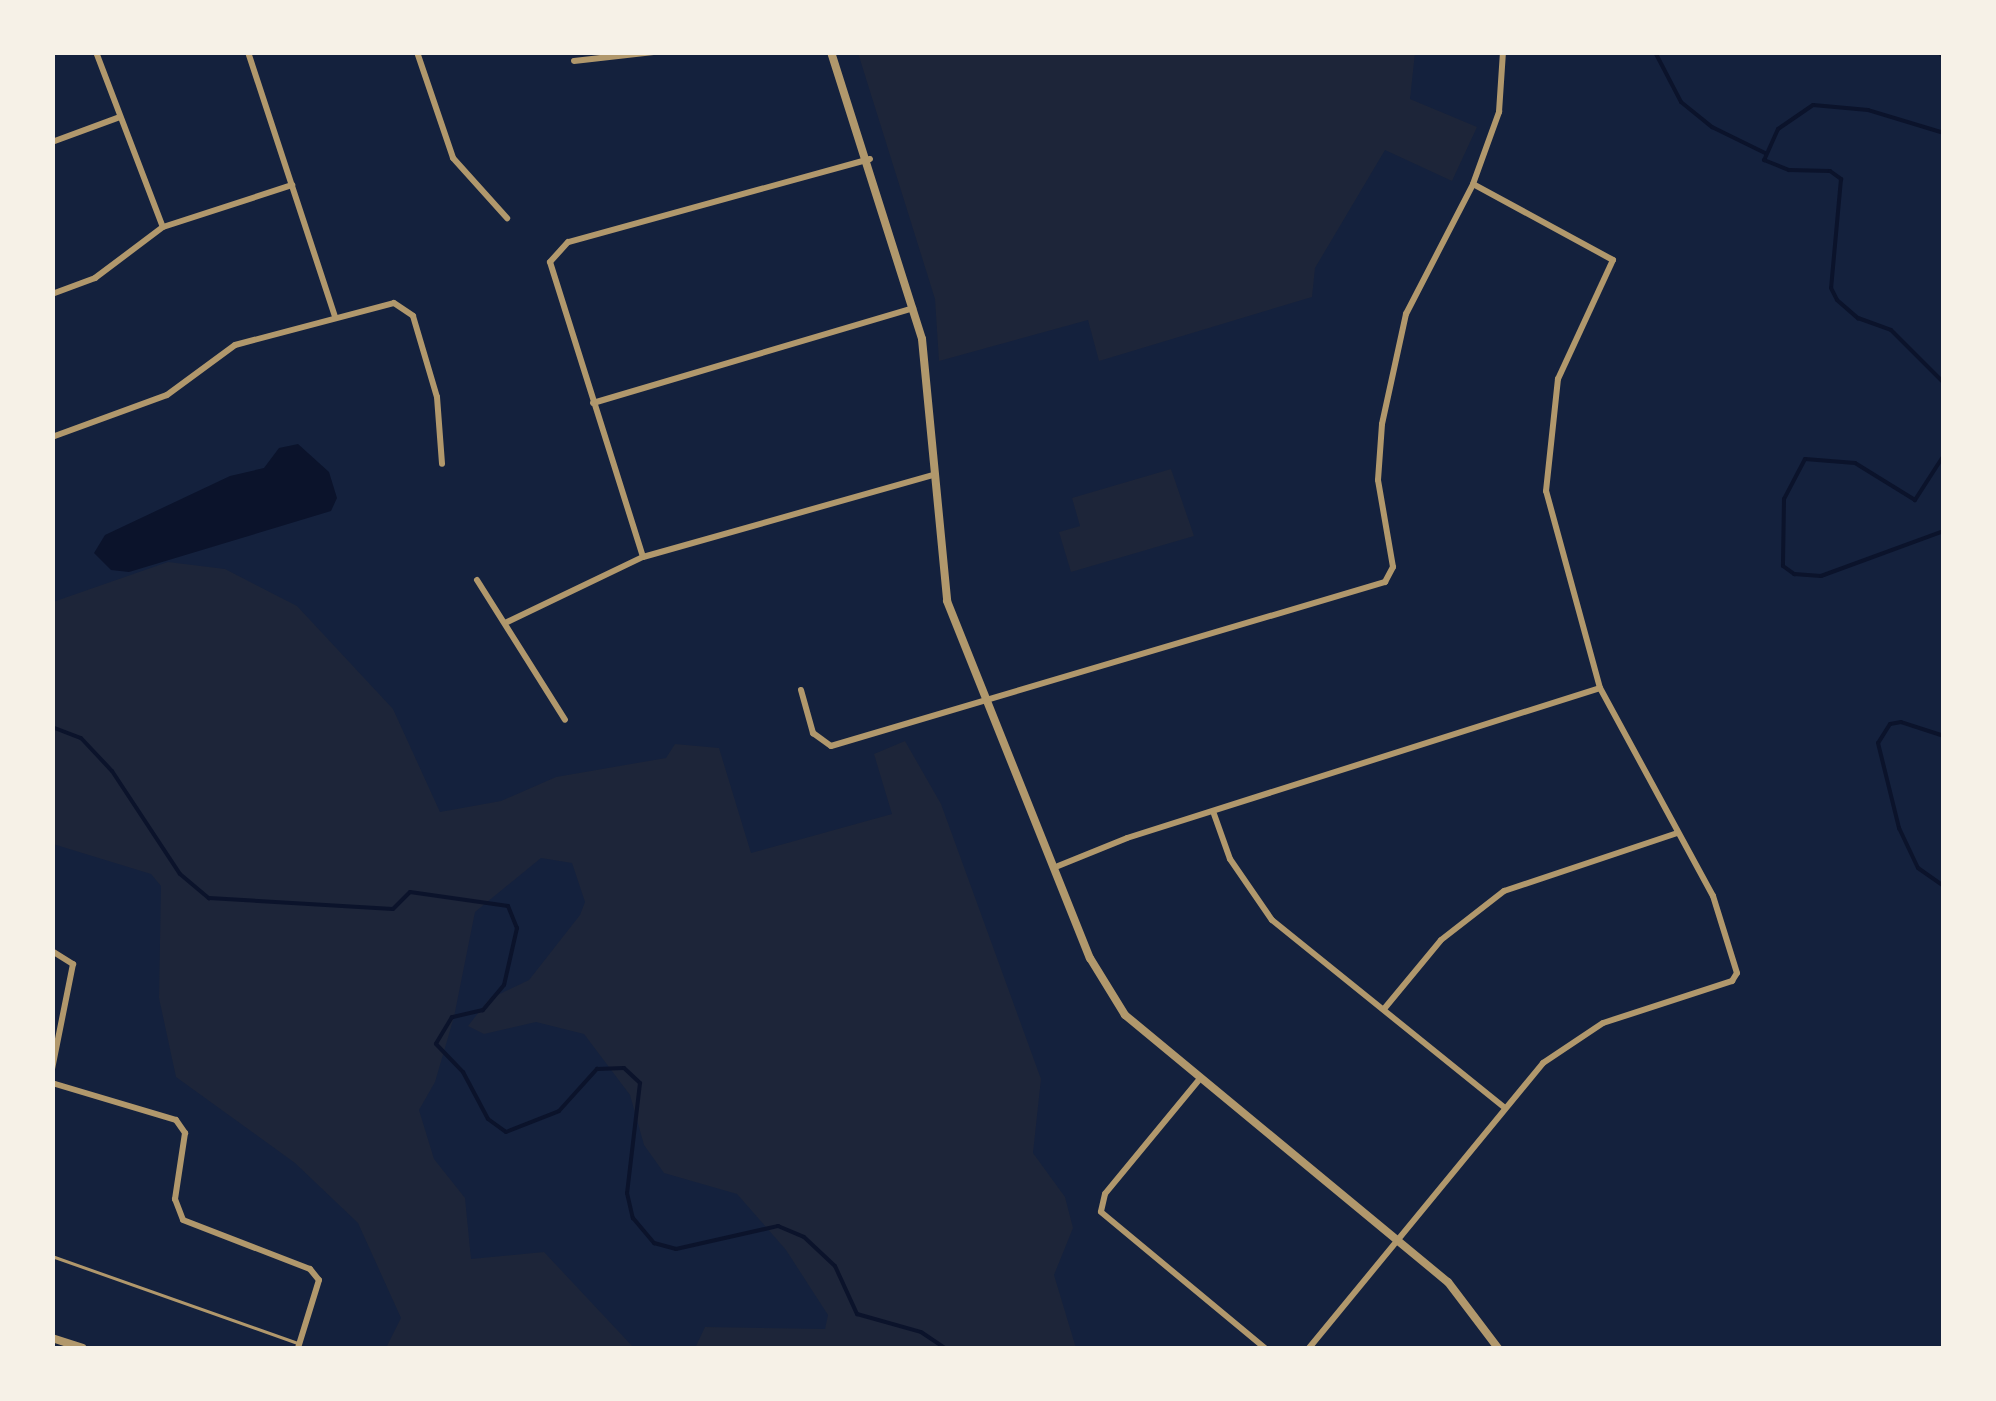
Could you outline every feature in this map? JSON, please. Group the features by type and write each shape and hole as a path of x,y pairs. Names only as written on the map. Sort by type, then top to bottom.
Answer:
{"street":[{"path":"96,52 163,227"},
{"path":"248,52 335,316"},
{"path":"417,52 453,158 506,218"},
{"path":"574,61 653,52"},
{"path":"831,52 870,159 914,307 947,602 1058,866 1090,958 1125,1015 1198,1081 1448,1282 1498,1348"},
{"path":"801,690 813,732 830,746 1385,582 1394,567 1378,480 1382,424 1406,314 1473,184 1499,112 1503,52"},
{"path":"52,142 120,117"},
{"path":"643,557 550,262 568,242 870,159"},
{"path":"1308,1348 1505,1108 1572,1040 1603,1023 1732,981 1738,973 1712,896 1600,688 1546,491 1558,379 1613,260 1473,184"},
{"path":"52,294 95,278 163,227 292,185"},
{"path":"52,437 166,394 235,345 394,302 414,316 437,396 442,464"},
{"path":"593,403 914,307"},
{"path":"506,623 643,557 932,475"},
{"path":"477,580 565,720"},
{"path":"1058,866 1127,838 1214,814 1600,688"},
{"path":"1214,814 1230,858 1272,920 1505,1108"},
{"path":"1384,1010 1441,940 1504,891 1676,833"},
{"path":"52,951 72,964 52,1070"},
{"path":"1198,1081 1105,1194 1101,1212 1265,1348"},
{"path":"52,1083 176,1120 184,1133 175,1199 183,1220 310,1269 319,1280 299,1346"},
{"path":"52,1338 82,1348"}],"lane":[{"path":"52,1256 299,1346"}],"shaded area":[{"path":"858,53 1415,53 1410,99 1477,127 1452,181 1385,150 1315,268 1312,297 1099,361 1088,320 939,361 935,299"},
{"path":"298,444 329,472 337,498 331,511 129,572 111,570 94,553 105,535 230,476 264,468 279,448"},
{"path":"1171,469 1194,536 1071,572 1059,532 1080,526 1072,498"},
{"path":"168,562 225,569 297,606 393,709 440,812 501,801 556,777 666,758 675,744 719,748 751,853 892,814 874,754 905,741 941,804 1041,1079 1033,1153 1065,1197 1073,1228 1054,1275 1076,1348 695,1348 705,1327 825,1329 828,1315 786,1250 737,1194 664,1173 644,1145 630,1095 584,1034 536,1022 484,1034 468,1026 489,999 529,980 580,915 585,902 572,863 541,858 475,912 454,1017 435,1082 419,1110 434,1159 465,1198 471,1259 544,1252 634,1348 386,1348 401,1318 358,1223 295,1163 176,1077 159,998 161,886 151,874 53,844 53,602"}],"waterway":[{"path":"1655,52 1681,102 1712,127 1765,153"},
{"path":"1939,52 1944,58"},
{"path":"1944,133 1868,110 1813,105 1778,129 1764,160 1789,170 1830,171 1841,179 1831,288 1837,300 1858,318 1891,330 1944,383"},
{"path":"1944,455 1915,500 1855,463 1805,459 1784,499 1783,566 1794,574 1821,576 1944,531"},
{"path":"1944,736 1901,722 1890,724 1878,743 1899,828 1918,868 1944,886"},
{"path":"52,727 81,738 112,771 180,874 209,898 393,909 410,892 508,906 517,928 504,985 483,1010 452,1017 436,1044 463,1072 488,1119 506,1132 559,1111 597,1069 624,1068 640,1083 627,1193 633,1218 654,1243 676,1249 778,1226 804,1237 835,1266 857,1314 921,1332 945,1348"}]}
